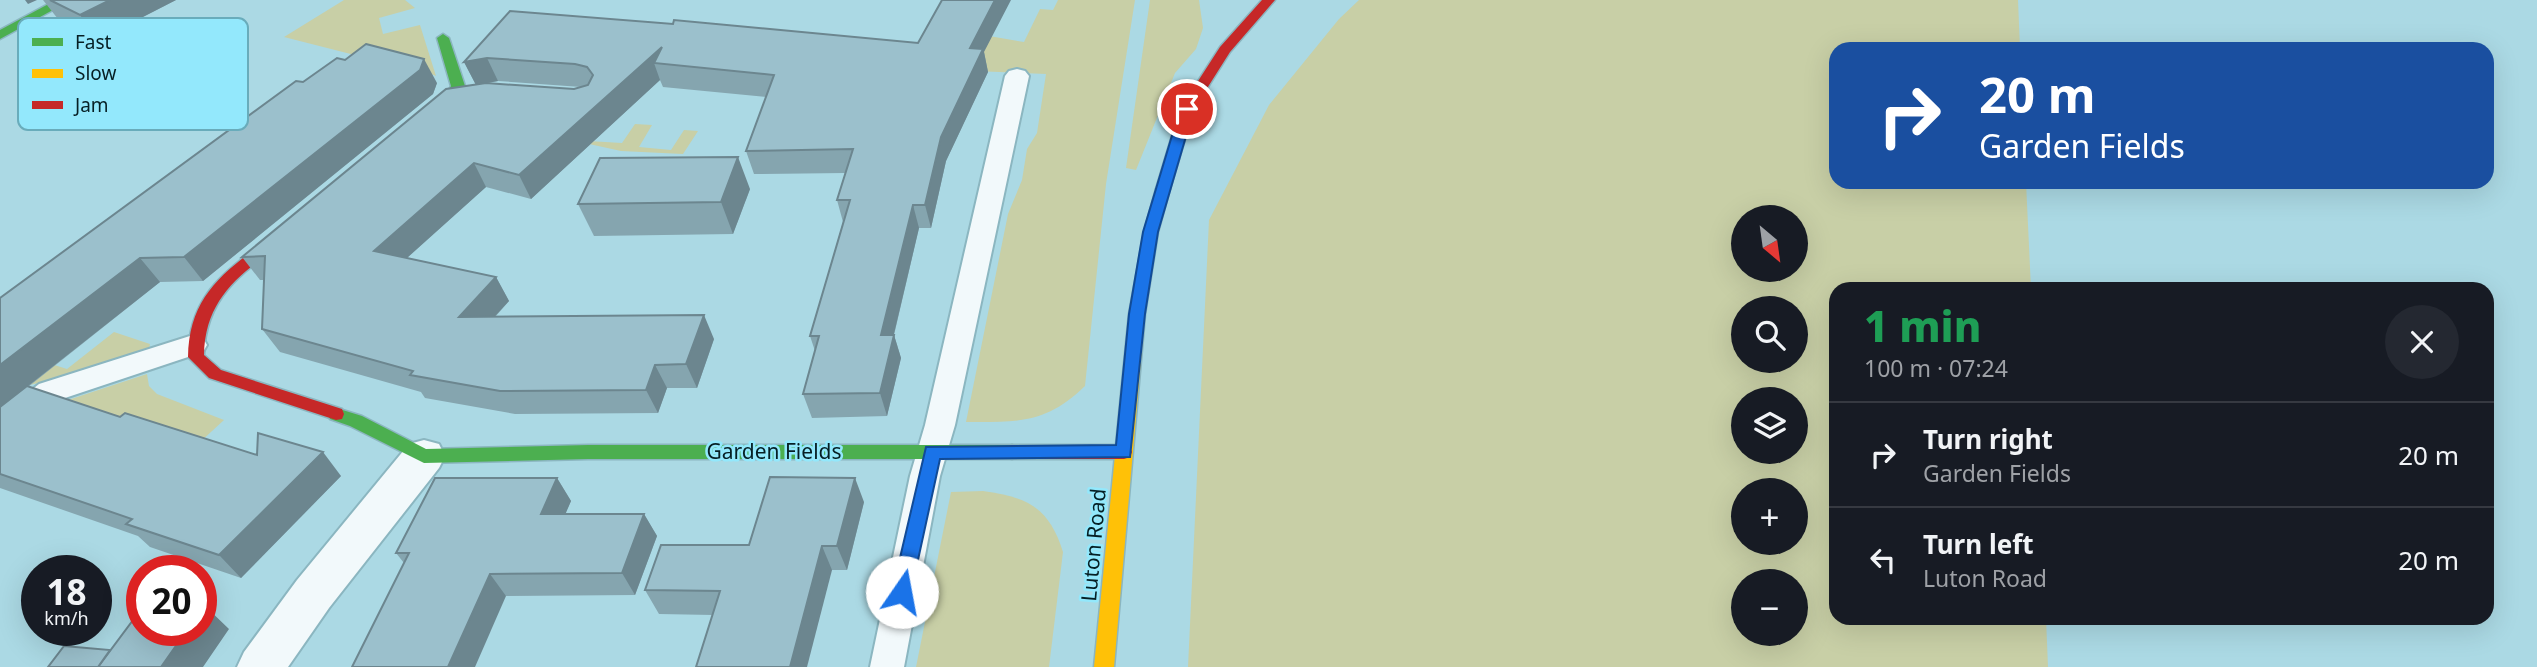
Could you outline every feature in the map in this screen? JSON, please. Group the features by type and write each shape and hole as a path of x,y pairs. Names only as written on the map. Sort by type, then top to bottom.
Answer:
{"street":[{"path":"32,18 65,0"},
{"name":"Luton Road","path":"1104,667 1137,314 1151,232 1187,109 1225,50 1268,0"},
{"path":"0,35 18,25"},
{"path":"408,136 451,101 459,82 443,38"},
{"path":"451,101 488,95"},
{"path":"193,345 197,320 213,296 306,218"},
{"name":"Garden Fields","path":"193,345 196,357 215,374 356,421 425,456 588,452 1124,452"},
{"path":"261,667 313,594 425,456"}],"lane":[{"path":"887,667 932,452 1017,76"},
{"path":"0,431 49,392 193,345"}],"green space":[{"path":"344,0 405,0 415,8 379,18 383,34 420,25 436,76 405,63 386,63 284,37"},
{"path":"1058,0 1135,0 1106,184 1085,386 1057,408 1044,414 1016,421 966,422 1008,214 1022,180 1027,149 1037,133 1046,74 974,71 989,36 1024,42 1040,9 1053,10"},
{"path":"1150,0 1199,0 1203,28 1196,49 1175,73 1136,170 1126,168"},
{"path":"1359,0 2018,0 2020,42 1829,42 1829,189 2026,189 2031,282 1829,282 1829,625 2046,625 2048,667 1188,667 1209,220 1269,105 1339,19"},
{"path":"635,124 652,125 639,147 671,150 684,130 698,131 683,154 621,151 571,140 622,143"},
{"path":"114,332 150,344 149,349 65,377 16,388 26,356 67,369"},
{"path":"147,374 149,386 157,394 224,420 199,443 65,401"},
{"path":"983,491 1012,497 1034,507 1051,524 1063,552 1049,667 916,667 951,492"}],"building":[{"path":"50,0 110,0 80,15"},
{"path":"942,0 995,0 970,48 983,49 941,137 925,205 913,205 881,335 894,335 880,393 803,394 819,336 810,336 850,200 837,200 853,149 746,151 774,75 654,63 662,47 519,175 474,163 374,251 496,277 459,317 704,315 686,364 655,365 646,390 500,391 410,375 413,371 262,329 265,256 242,257 446,89 486,83 574,89 588,85 593,75 587,67 575,64 487,58 464,62 510,11 673,24 674,20 918,43"},
{"path":"366,44 424,59 420,70 184,257 140,258 0,365 0,298 229,130 248,130 248,116 296,81 303,82 337,58 345,60"},
{"path":"738,157 721,202 578,204 600,158"},
{"path":"27,386 120,417 125,413 257,455 258,433 323,452 219,555 126,524 132,519 0,474 0,407"},
{"path":"770,477 855,478 837,546 822,546 790,667 696,667 720,591 645,590 661,545 749,545"},
{"path":"435,478 557,478 541,514 644,514 622,573 490,574 448,667 352,667 409,553 396,553"},
{"path":"126,629 126,646 176,646 161,667 98,667"},
{"path":"64,646 110,650 98,667 48,667"}],"traffic: fast":[{"path":"32,18 65,0"},
{"path":"0,35 18,25"},
{"path":"424,123 451,101 458,86 443,38"},
{"path":"336,414 356,421 424,456 588,452 1012,452"}],"traffic: slow":[{"path":"1104,667 1137,314 1151,232 1163,189"}],"traffic: jam":[{"path":"1163,189 1187,109 1225,50 1269,0"},
{"path":"290,231 239,269 211,298 196,335 196,357 215,374 336,414"},
{"path":"1012,452 1124,452"}],"route":[{"path":"902,592 932,452 1124,452 1137,314 1151,232 1187,109"}]}
